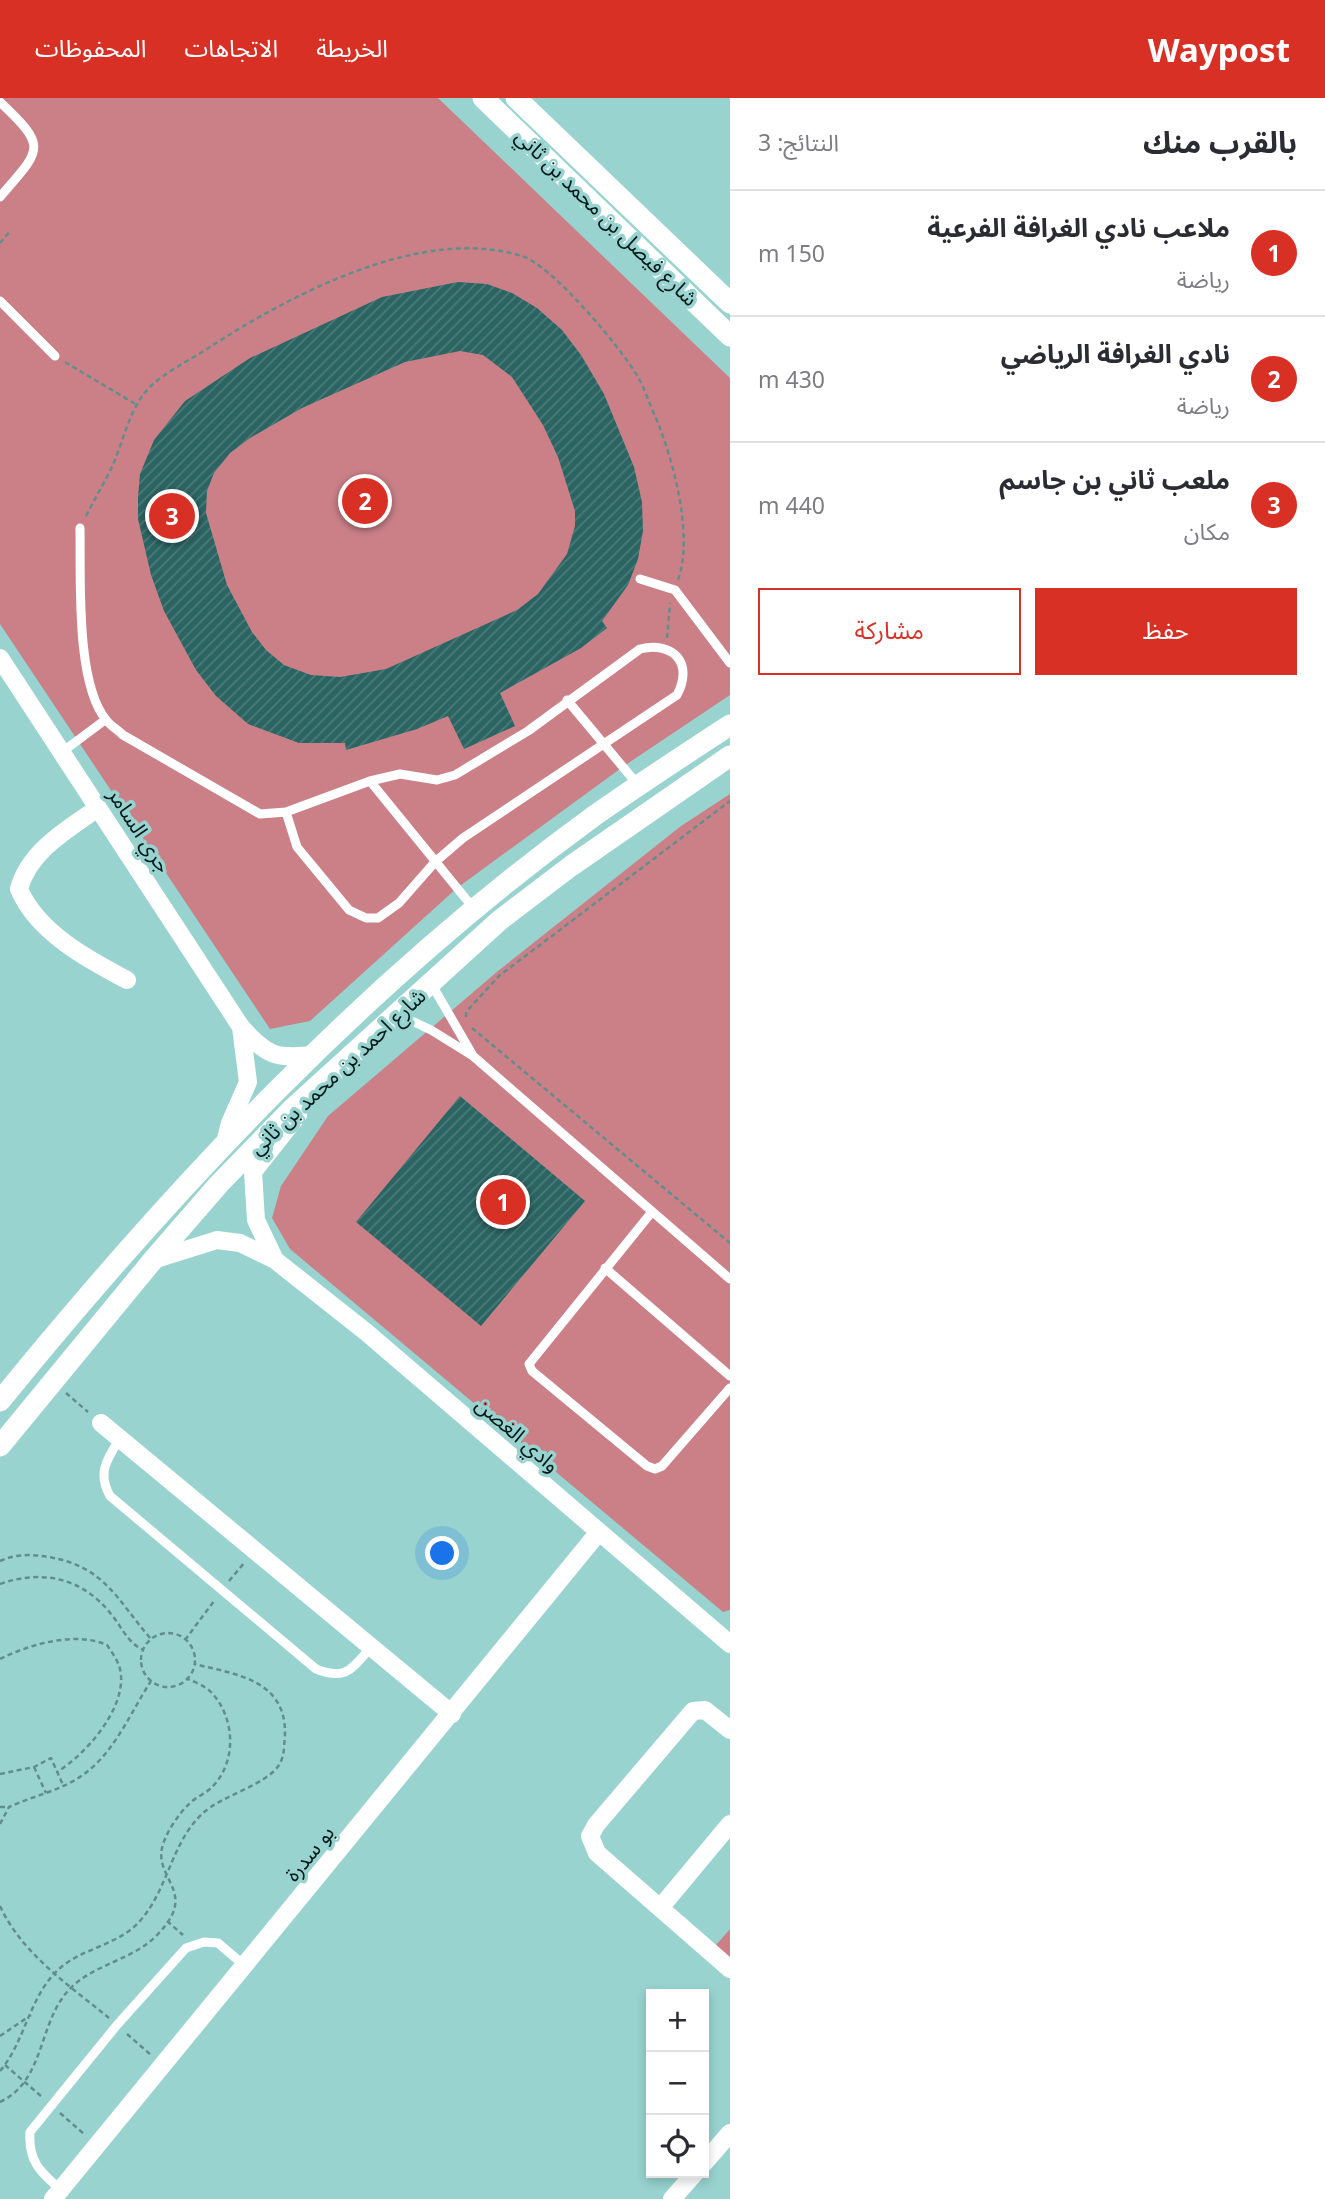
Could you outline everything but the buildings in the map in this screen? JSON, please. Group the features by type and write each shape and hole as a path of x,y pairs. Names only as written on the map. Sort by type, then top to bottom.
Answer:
{"street":[{"name":"شارع فيصل بن محمد بن ثاني","path":"483,98 730,336"},
{"name":"شارع فيصل بن محمد بن ثاني","path":"516,98 730,303"},
{"name":"جري السامر","path":"0,658 241,1027 265,1050 278,1058 314,1055"},
{"name":"شارع احمد بن محمد بن ثاني","path":"0,1401 114,1263 225,1143 386,988 593,817 730,725"},
{"name":"شارع احمد بن محمد بن ثاني","path":"0,1446 153,1260 250,1151 331,1072 500,920 571,866 730,756"},
{"path":"98,808 58,836 32,861 19,889 23,900 56,937 127,980"},
{"name":"جري السامر","path":"225,1143 230,1123 248,1083 241,1027"},
{"name":"وادي الغصن","path":"275,1259 256,1220 253,1172 331,1072"},
{"name":"وادي الغصن","path":"153,1260 217,1240 240,1242 275,1259 366,1332 730,1644"},
{"path":"101,1423 452,1714"},
{"name":"بو سدرة","path":"57,2194 246,1967 598,1533"},
{"path":"730,1730 705,1710 693,1711 592,1830 593,1848 730,1969"},
{"path":"660,1908 730,1824"},
{"path":"709,2157 730,2133"},
{"path":"672,2199 691,2178"}],"lane":[{"path":"0,102 29,130 36,145 31,162 0,197"},
{"path":"0,301 55,356"},
{"path":"80,528 82,645 94,697 105,720 123,735 260,814 286,812 370,781 400,774 437,780 455,775 527,731 639,649 655,646 666,648 684,669 684,682 677,695 463,838 435,862 400,903 378,918 366,918 349,910 297,848 286,812"},
{"path":"640,579 675,590 730,663"},
{"path":"568,700 639,786"},
{"path":"62,752 105,720"},
{"path":"370,781 476,911"},
{"path":"430,983 473,1056"},
{"path":"394,1013 431,1030 473,1056 730,1279"},
{"path":"651,1213 532,1356 529,1364 532,1371 647,1466 655,1469 662,1465 730,1388"},
{"path":"606,1268 730,1376"},
{"path":"120,1438 104,1462 103,1483 110,1496 316,1669 333,1676 350,1671 371,1647"},
{"path":"57,2194 35,2168 29,2149 30,2132 117,2025 186,1948 194,1944 218,1943 246,1967"}],"path":[{"path":"0,243 11,230"},
{"path":"80,528 111,468 137,405 152,385 247,323 301,294 370,266 418,254 465,248 523,256 575,296 638,376 667,445 682,509 681,572 667,613 666,648"},
{"path":"55,356 137,405"},
{"path":"730,801 499,976 466,1012 466,1023 730,1243"},
{"path":"53,1382 101,1423"},
{"path":"185,1640 254,1550"},
{"path":"0,1561 32,1554 68,1560 87,1567 102,1578 151,1639"},
{"path":"0,1584 20,1578 38,1577 59,1578 78,1585 98,1598 127,1638 144,1650"},
{"path":"168,1634 185,1640 194,1655 194,1664 188,1678 174,1687 151,1681 142,1668 144,1650 151,1639 168,1634"},
{"path":"0,1659 37,1646 79,1638 107,1645 117,1660 121,1676 109,1714 94,1741 72,1763 57,1772"},
{"path":"0,2071 15,2052 31,2015 55,1972 71,1959 127,1933 161,1892 184,1835 203,1813 267,1776 279,1765 284,1748 281,1709 276,1697 263,1684 194,1664"},
{"path":"0,2102 8,2098 37,2063 53,2014 71,1987 83,1976 156,1936 176,1902 173,1885 162,1860 162,1847 190,1803 212,1787 222,1772 231,1733 229,1720 209,1690 188,1678"},
{"path":"0,1807 9,1807 46,1793 88,1771 106,1752 151,1681"},
{"path":"0,1774 34,1767 51,1758 63,1786"},
{"path":"34,1767 46,1793"},
{"path":"0,1824 9,1807"},
{"path":"0,1906 16,1933 55,1972 164,2066"},
{"path":"167,1921 194,1944"},
{"path":"0,2036 31,2015"},
{"path":"5,2065 98,2146"}],"shaded area":[{"path":"0,98 438,98 730,378 730,695 624,766 457,888 310,1021 270,1029 0,624"},
{"path":"730,794 730,1610 723,1612 290,1249 272,1218 281,1186 328,1116 498,971 681,826"},
{"path":"730,1929 730,1958 716,1945"}],"place":[{"name":"نادي الغرافة الرياضي","path":"365,501"},
{"name":"ملعب ثاني بن جاسم","path":"172,516"},
{"name":"ملاعب نادي الغرافة الفرعية","path":"503,1202"}]}
